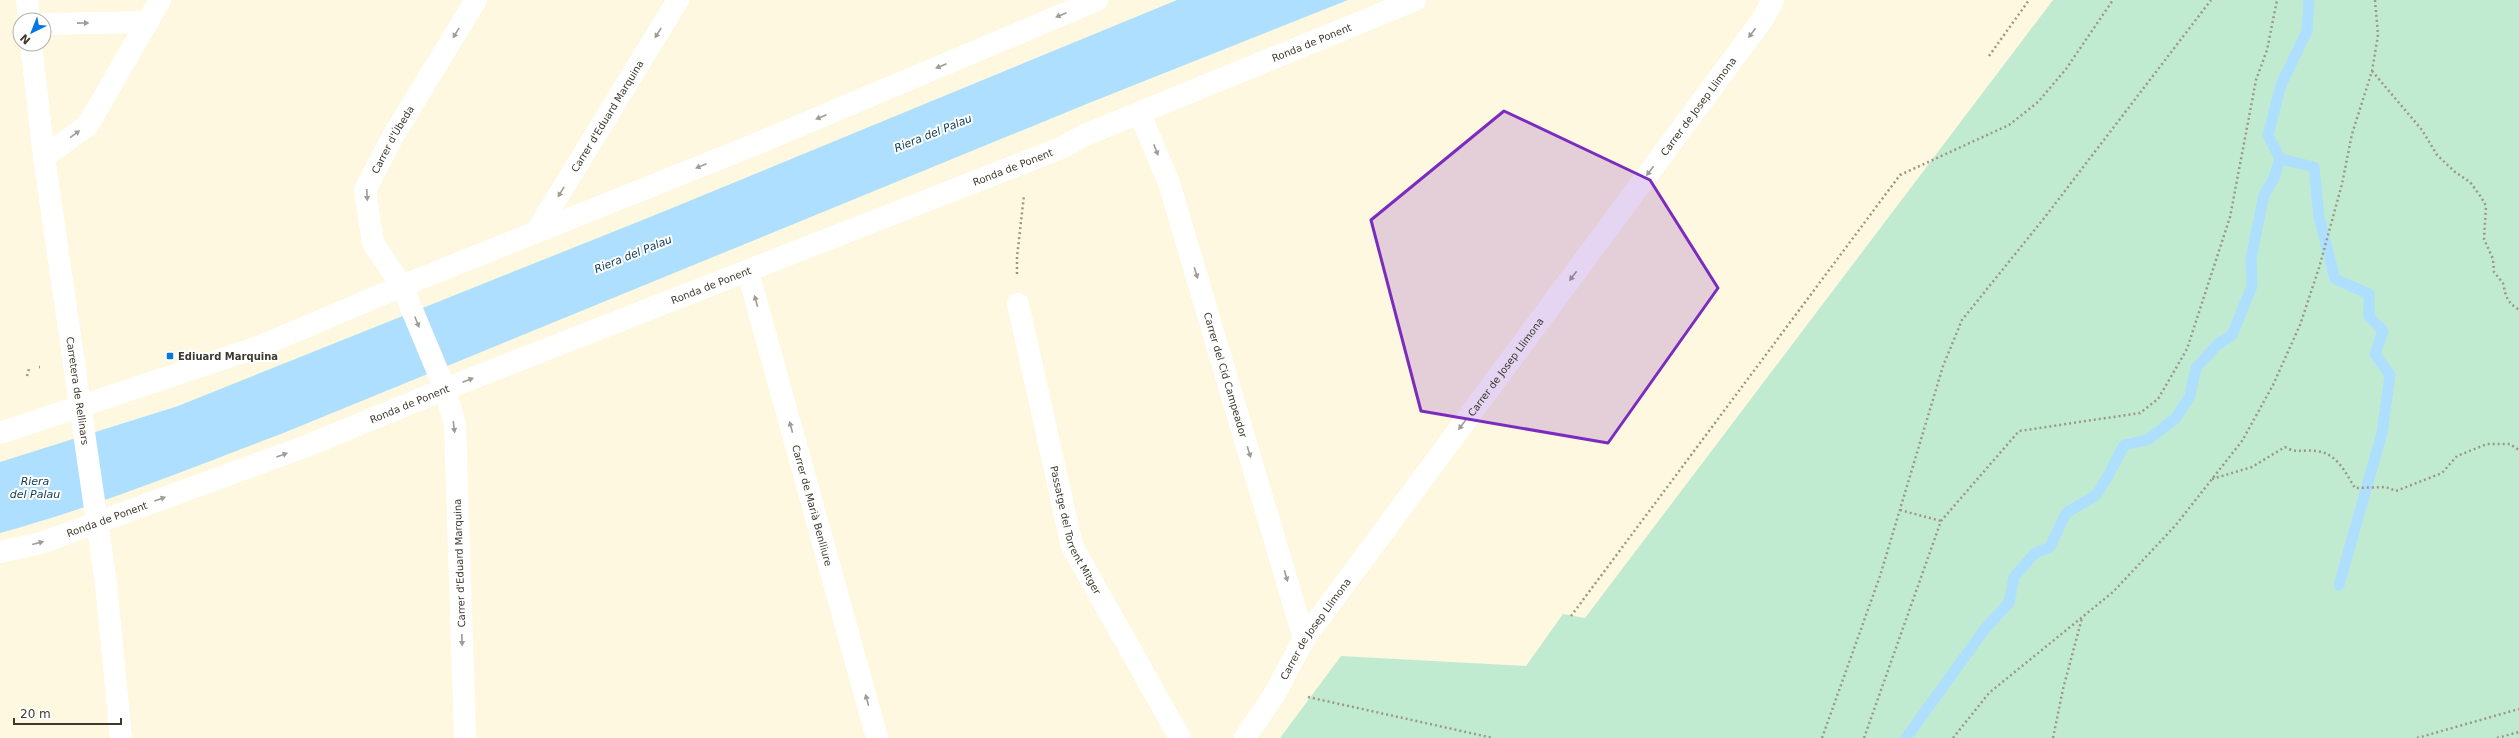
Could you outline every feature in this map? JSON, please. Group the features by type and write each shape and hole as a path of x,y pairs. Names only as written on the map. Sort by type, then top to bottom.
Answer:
{"street":[{"path":"27,0 28,12"},
{"path":"44,157 88,126 160,0"},
{"name":"Carrer d'Úbeda","path":"445,389 402,286 373,243 365,190 393,136 476,0"},
{"name":"Carrer d'Eduard Marquina","path":"536,232 678,0"},
{"path":"0,433 256,348 402,286 763,141 1097,0"},
{"name":"Ronda de Ponent","path":"0,552 41,543 280,456 445,389 748,272 1061,148 1085,135 1140,114 1415,0"},
{"name":"Carrer de Josep Llimona","path":"1245,738 1274,696 1304,639 1762,20 1773,0"},
{"path":"52,24 148,22"},
{"name":"Carretera de Rellinars","path":"32,52 44,157 66,315 106,584 121,738"},
{"name":"Carrer del Cid Campeador","path":"1140,114 1168,183 1304,639"},
{"name":"Carrer de Marià Benlliure","path":"748,272 877,738"},
{"name":"Passatge del Torrent Mitger","path":"1018,304 1072,546 1180,738"},
{"name":"Carrer d'Eduard Marquina","path":"445,389 455,425 465,738"}],"path":[{"path":"1989,56 2029,0"},
{"path":"1571,616 1900,175 2009,125 2026,112 2038,102 2066,69 2113,0"},
{"path":"1822,738 1880,576 1943,366 1962,320 2045,217 2211,0"},
{"path":"1864,738 1941,521 2019,431 2140,414 2158,399 2187,349 2230,218 2256,80 2267,50 2278,0"},
{"path":"1953,738 1989,692 2113,592 2170,532 2242,441 2273,385 2300,325 2319,268 2342,184 2352,134 2372,71 2378,35 2375,0"},
{"path":"2372,71 2422,130 2437,155 2454,172 2470,182 2481,197 2486,206 2484,239 2493,259 2494,272 2503,283 2506,296 2511,304 2519,310"},
{"path":"1018,304 1017,257 1027,161"},
{"path":"27,376 29,368"},
{"path":"2212,479 2252,467 2285,447 2295,452 2316,451 2338,459 2355,488 2386,487 2396,491 2442,473 2457,456 2487,444 2510,444 2519,450"},
{"path":"1900,510 1941,521"},
{"path":"2053,738 2063,688 2082,618"},
{"path":"1301,695 1493,738"},
{"path":"2417,738 2519,709"},
{"path":"2497,738 2519,732"}],"highlighted area":[{"path":"1504,111 1650,180 1718,288 1608,443 1421,411 1371,220"}],"green space":[{"path":"2053,0 2519,0 2519,738 1280,738 1341,656 1526,666 1563,614 1585,618"}],"water":[{"name":"Riera del Palau","path":"1177,0 1348,0 1089,103 281,434 107,499 36,523 0,533 0,462 178,406 660,213"}],"waterway":[{"path":"1906,738 1984,630 2009,603 2014,577 2034,554 2050,547 2066,513 2096,495 2107,478 2124,445 2147,440 2175,419 2190,396 2196,368 2218,344 2232,335 2252,286 2251,258 2264,195 2274,178 2280,159 2268,135 2281,85 2307,31 2309,0"},
{"path":"2280,159 2314,167 2319,217 2335,279 2369,294 2369,316 2383,331 2375,354 2390,375 2382,433 2339,585"}],"place":[{"name":"Ediuard Marquina","path":"170,356"}]}
